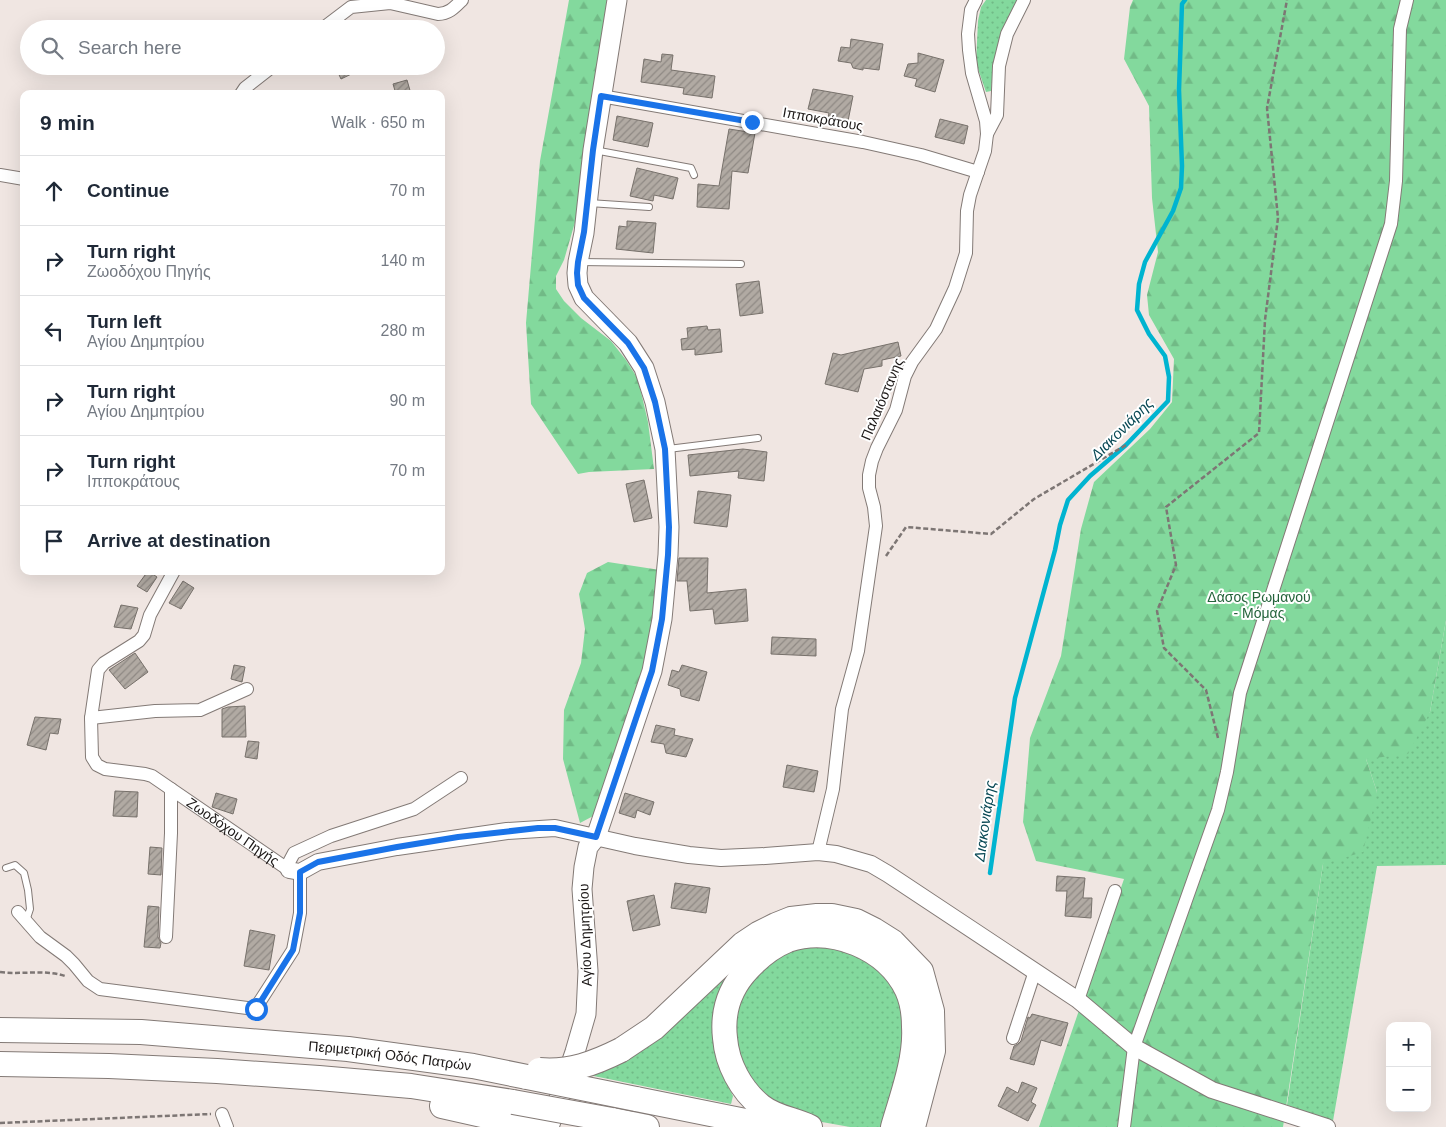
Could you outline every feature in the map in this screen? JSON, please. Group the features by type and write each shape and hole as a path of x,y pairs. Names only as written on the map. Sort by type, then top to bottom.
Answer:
{"highway":[{"path":"529,1073 578,1068 602,1060 622,1050 654,1028 743,944 758,934 790,919 832,916 856,921 874,930 893,942 921,971 932,1012 933,1051 913,1127"},
{"path":"810,1127 767,1110 748,1094 734,1072 728,1056 724,1026 727,1006 734,988 756,960 770,949 788,940 817,935 844,939 861,945 875,953 899,977 907,991 914,1028 912,1052 906,1083 893,1127"},
{"name":"Περιμετρική Οδός Πατρών","path":"0,1030 141,1032 348,1049 529,1073"},
{"name":"Περιμετρική Οδός Πατρών","path":"0,1064 109,1066 217,1071 412,1086 511,1111 612,1120 648,1127"},
{"path":"529,1073 636,1099 776,1127"},
{"path":"511,1111 535,1127"}],"main road":[{"name":"Αγίου Δημητρίου","path":"549,1127 586,1014 588,971 582,889 588,847 596,837 652,671 658,644 666,583 669,527 665,449 655,402 644,368 628,343 584,298 578,285 578,262 584,232 593,150 616,0"}],"street":[{"path":"333,20 353,3 392,2 438,14 446,14 462,0"},
{"name":"Παλαιόστανης","path":"818,852 832,789 842,709 858,651 876,526 869,488 872,461 896,410 905,376 912,362 936,329 956,288 966,253 967,212 970,195 985,151 986,121 972,73 968,34 971,10 976,0"},
{"path":"987,134 998,115 999,66 1007,34 1024,0"},
{"path":"1124,1127 1134,1047 1218,810 1227,772 1240,693 1391,224 1396,181 1400,29 1407,0"},
{"path":"244,90 262,75"},
{"name":"Ιπποκράτους","path":"601,96 863,142 978,172"},
{"path":"0,176 20,178"},
{"name":"Ζωοδόχου Πηγής","path":"172,575 150,614 144,635 140,640 98,670 92,718 92,757 97,765 105,769 148,774 292,870"},
{"path":"92,718 155,711 200,710 247,689"},
{"path":"22,917 40,937 71,961 90,982 100,989 256,1009 293,950 300,913 292,870 294,853 330,836 414,810 461,778"},
{"path":"166,937 171,789"},
{"path":"292,870 350,855 538,828 555,828 635,846 721,858 818,852 855,858 871,864 888,874 1078,1000 1134,1047 1212,1090 1327,1127"},
{"path":"1078,1000 1115,891"},
{"path":"1013,1038 1035,972"},
{"path":"222,1114 227,1127"}],"lane":[{"path":"593,150 691,168 694,175"},
{"path":"588,203 649,207"},
{"path":"578,262 741,264"},
{"path":"665,449 758,438"},
{"path":"6,868 15,865 24,873 30,909 22,917"}],"path":[{"path":"1220,745 1206,690 1164,648 1157,611 1176,565 1166,507 1259,433 1265,320 1278,218 1267,108 1287,0"},
{"path":"884,560 906,527 991,534 1034,499 1126,445"},
{"path":"0,972 52,972 90,982"},
{"path":"0,1123 222,1114"}],"green space":[{"path":"569,0 607,0 584,149 578,212 564,260 556,276 556,289 564,301 581,318 611,341 638,379 648,422 654,469 578,474 531,404 526,323 540,161"},
{"path":"986,0 1020,0 993,70 991,91 986,92 976,63 978,21 981,7"},
{"name":"Δάσος Ρωμανού - Μόμας","path":"1133,0 1446,0 1446,620 1430,712 1408,754 1366,759 1377,792 1363,852 1323,864 1283,1127 1039,1127 1124,879 1036,861 1023,822 1030,738 1061,656 1081,529 1094,482 1150,429 1172,402 1174,359 1149,315 1147,295 1158,252 1152,198 1149,106 1124,59 1130,7"},
{"path":"608,562 660,570 651,650 597,814 580,823 563,759 564,710 581,663 585,629 579,594 587,573"},
{"path":"1446,620 1446,865 1377,866 1333,1121 1287,1105 1323,864 1377,792 1366,759 1430,712"},
{"path":"800,947 843,948 872,963 895,988 907,1030 886,1127 850,1127 805,1119 763,1099 735,1051 734,1015 754,973 773,958"},
{"path":"735,965 724,1078 733,1096 731,1104 584,1074"}],"building":[{"path":"851,39 883,44 879,70 853,68 851,63 838,61 841,47 850,48"},
{"path":"918,53 944,60 935,92 915,86 917,79 904,76 908,64 918,63"},
{"path":"662,54 673,55 671,70 715,76 712,98 683,94 684,88 641,82 644,59 661,62"},
{"path":"339,75 349,75 341,79"},
{"path":"407,80 410,90 395,90 393,84"},
{"path":"813,89 853,96 847,126 827,122 829,113 808,109"},
{"path":"617,116 653,123 648,147 613,140"},
{"path":"940,119 968,126 964,144 935,137"},
{"path":"729,129 755,133 748,173 732,171 729,209 697,207 698,184 719,186"},
{"path":"637,168 678,178 673,199 654,195 653,201 630,196"},
{"path":"627,221 656,223 653,253 616,249 619,226 627,227"},
{"path":"759,281 763,313 740,316 736,284"},
{"path":"707,326 708,330 720,329 722,352 695,355 695,349 682,350 681,339 688,338 687,328"},
{"path":"898,342 901,356 882,360 882,366 864,369 858,392 825,384 833,353 841,355"},
{"path":"743,449 767,452 764,481 738,478 739,471 690,476 688,455"},
{"path":"644,480 652,518 634,522 626,484"},
{"path":"698,491 731,495 727,527 694,523"},
{"path":"679,558 708,558 707,593 746,589 748,621 715,624 713,609 690,611 687,581 677,581"},
{"path":"145,575 157,577 147,592 137,586"},
{"path":"183,581 194,588 181,609 169,603"},
{"path":"121,605 138,608 131,629 114,627"},
{"path":"772,637 816,639 816,656 771,654"},
{"path":"135,653 148,672 125,689 109,670"},
{"path":"234,665 245,667 242,682 231,679"},
{"path":"682,665 707,672 699,701 681,696 680,689 668,685 672,670 679,672"},
{"path":"245,706 246,737 222,737 222,709"},
{"path":"35,717 61,719 58,734 50,733 46,750 27,745"},
{"path":"656,725 675,729 674,735 693,739 686,757 666,753 664,744 651,742"},
{"path":"248,741 259,742 257,759 245,757"},
{"path":"787,765 818,771 814,792 783,787"},
{"path":"115,791 138,792 137,817 113,816"},
{"path":"216,793 237,799 233,814 212,807"},
{"path":"625,793 654,802 650,815 637,810 635,818 619,813"},
{"path":"150,847 162,848 161,875 148,874"},
{"path":"1057,876 1085,878 1083,898 1092,898 1091,918 1065,916 1067,891 1056,891"},
{"path":"675,883 710,888 706,913 671,908"},
{"path":"654,895 660,925 633,931 627,901"},
{"path":"148,906 159,907 158,937 161,943 160,948 144,947"},
{"path":"250,930 275,935 269,970 244,966"},
{"path":"1032,1014 1068,1023 1061,1046 1041,1040 1034,1065 1010,1059 1014,1046 1021,1041 1028,1017 1030,1018"},
{"path":"1022,1082 1037,1088 1031,1102 1036,1105 1028,1121 998,1106 1007,1087 1018,1093"}],"waterway":[{"name":"Διακονιάρης","path":"990,873 1015,698 1068,500 1090,476 1126,445 1168,401 1169,377 1165,356 1149,334 1137,310 1139,284 1145,262 1173,211 1181,188 1179,90 1182,4 1185,0"}],"route":[{"path":"256,1009 293,950 300,913 300,872 318,862 458,837 538,828 564,829 596,837 652,671 662,619 669,527 665,449 655,402 644,368 628,343 606,318 584,298 578,285 578,262 584,232 601,96 752,122"}]}
